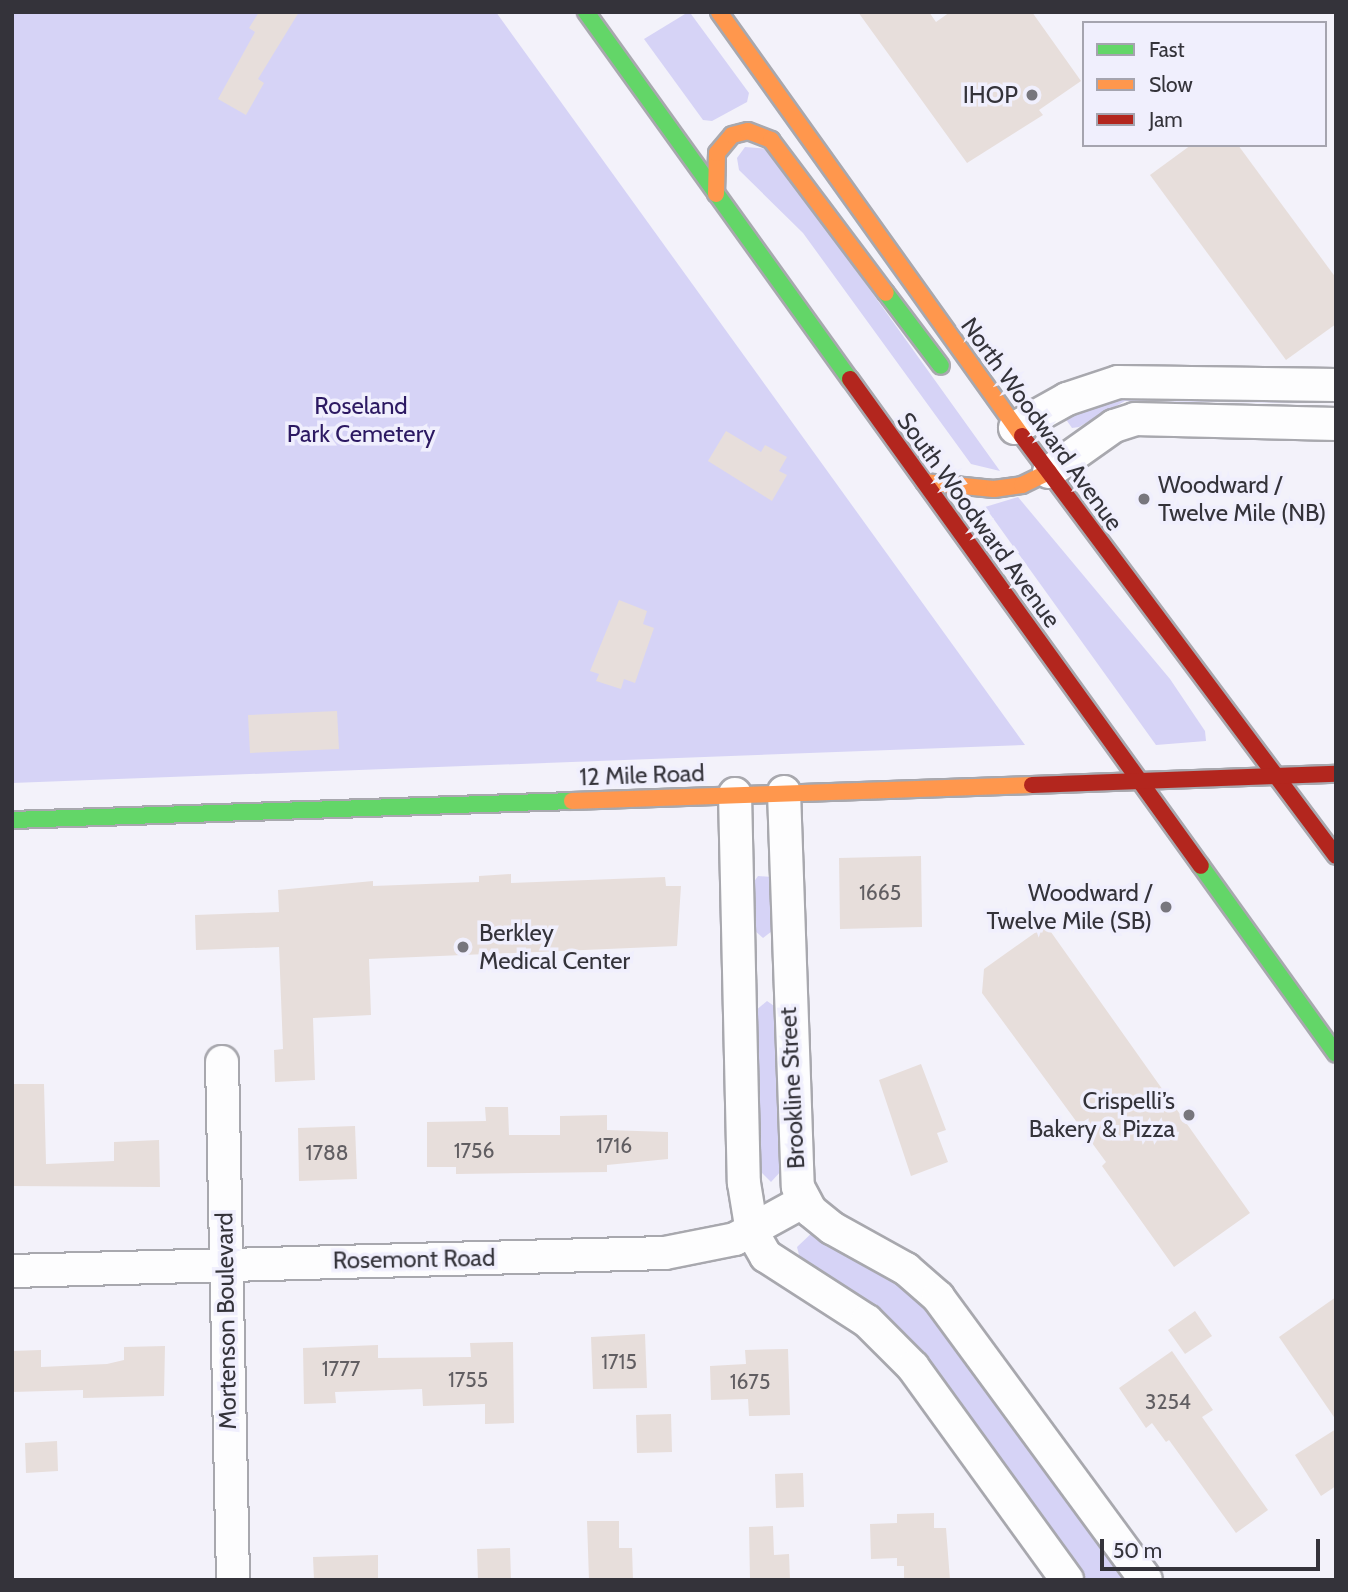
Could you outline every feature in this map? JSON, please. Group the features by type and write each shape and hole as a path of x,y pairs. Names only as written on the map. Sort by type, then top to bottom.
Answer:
{"main road":[{"name":"South Woodward Avenue","path":"586,12 1336,1054"},
{"name":"North Woodward Avenue","path":"719,12 1015,428 1336,856"},
{"path":"716,194 717,153 732,135 748,131 771,140 960,383 1015,428"},
{"path":"925,482 994,489 1022,485 1049,472"},
{"name":"12 Mile Road","path":"12,820 1272,774 1336,774"},
{"path":"1287,986 1336,1030"}],"street":[{"path":"1015,428 1067,399 1118,382 1336,385"},
{"path":"1049,472 1114,426 1135,419 1336,424"},
{"name":"Brookline Street","path":"783,792 793,1162 804,1201 832,1228 906,1269 937,1297 996,1368 1146,1580"},
{"name":"Brookline Street","path":"735,794 744,1183 752,1232 766,1256 867,1321 913,1367 1067,1580"},
{"name":"Mortenson Boulevard","path":"222,1062 224,1263 233,1580"},
{"name":"Rosemont Road","path":"12,1271 224,1263 665,1253 752,1232 804,1201"}],"green space":[{"name":"Roseland Park Cemetery","path":"12,12 496,12 1025,745 12,783"},
{"path":"685,14 691,14 749,93 747,102 712,121 703,120 644,39"},
{"path":"745,147 769,149 1000,471 971,464 803,233 739,170 737,158"},
{"path":"1125,397 1320,403 1125,401 1079,427 1072,428 1065,418"},
{"path":"1018,497 1170,679 1205,731 1206,741 1156,745 985,507"},
{"path":"758,876 772,877 776,928 763,938 754,930 753,883"},
{"path":"767,1001 777,1008 782,1170 771,1182 759,1170 755,1011"},
{"path":"815,1230 854,1247 940,1315 1132,1580 1083,1580 942,1383 801,1263 797,1247"}],"building":[{"path":"259,12 299,12 258,79 264,83 246,115 218,99 255,32 249,28"},
{"path":"858,12 929,12 936,22 950,12 1032,12 1081,81 1039,110 1043,115 967,163"},
{"path":"1188,147 1239,147 1336,278 1336,324 1286,360 1150,175"},
{"path":"726,431 761,452 765,445 787,457 779,471 787,475 772,501 708,461"},
{"path":"619,600 647,611 643,624 654,628 635,683 624,679 621,689 596,681 599,674 590,671"},
{"path":"337,711 339,749 250,753 248,715"},
{"path":"921,856 922,927 840,929 839,858"},
{"name":"Berkley Medical Center","path":"511,874 511,883 665,877 666,886 681,886 677,946 369,959 371,1015 313,1018 315,1080 275,1082 274,1050 283,1049 279,947 196,950 195,915 279,912 278,890 373,881 373,886 479,882 479,876"},
{"path":"1046,925 1250,1213 1174,1267 1102,1166 1106,1162 982,993 984,969"},
{"path":"921,1064 946,1130 937,1133 948,1162 911,1176 879,1080"},
{"path":"12,1084 44,1084 46,1164 114,1161 114,1142 159,1140 160,1187 12,1186"},
{"path":"485,1107 508,1107 509,1135 560,1135 560,1116 607,1115 607,1130 668,1132 668,1159 607,1165 607,1172 456,1174 456,1167 427,1167 427,1122 486,1121"},
{"path":"355,1126 357,1179 299,1181 298,1128"},
{"path":"1336,1297 1336,1420 1279,1337"},
{"path":"1195,1311 1212,1336 1185,1354 1168,1330"},
{"path":"645,1334 647,1388 593,1389 591,1337"},
{"path":"513,1342 514,1423 485,1424 485,1404 423,1406 422,1389 335,1392 336,1403 304,1404 303,1348 378,1345 378,1358 471,1357 470,1343"},
{"path":"165,1346 164,1396 83,1398 83,1390 12,1392 12,1351 41,1350 41,1367 107,1364 124,1360 124,1347"},
{"path":"788,1349 790,1415 749,1416 748,1399 711,1400 710,1366 746,1364 745,1350"},
{"path":"1172,1351 1213,1410 1202,1417 1268,1510 1236,1533 1169,1440 1166,1442 1152,1423 1146,1428 1119,1388"},
{"path":"671,1414 672,1452 637,1453 636,1415"},
{"path":"1336,1429 1336,1486 1321,1496 1295,1455"},
{"path":"57,1441 58,1471 26,1473 25,1443"},
{"path":"803,1473 804,1507 776,1508 775,1474"},
{"path":"934,1513 934,1528 946,1528 950,1580 904,1580 904,1566 897,1566 897,1558 871,1559 870,1524 897,1523 897,1514"},
{"path":"587,1521 619,1521 619,1548 632,1548 633,1580 589,1580"},
{"path":"773,1526 774,1555 789,1554 790,1580 750,1580 749,1527"},
{"path":"510,1548 511,1580 478,1580 477,1549"},
{"path":"378,1555 378,1580 314,1580 313,1557"}],"traffic: fast":[{"path":"586,12 850,379"},
{"path":"886,293 941,366"},
{"path":"12,820 572,801"},
{"path":"1201,866 1336,1054"}],"traffic: slow":[{"path":"719,12 1022,436"},
{"path":"716,194 717,153 732,135 748,131 771,140 886,293"},
{"path":"924,482 994,489 1022,485 1049,472"},
{"path":"572,801 1032,785"}],"traffic: jam":[{"path":"850,379 1201,866"},
{"path":"1022,436 1336,856"},
{"path":"1032,785 1336,774"}],"place":[{"name":"IHOP","path":"1032,95"},
{"name":"Woodward / Twelve Mile (NB)","path":"1144,499"},
{"name":"Woodward / Twelve Mile (SB)","path":"1166,907"},
{"name":"Berkley Medical Center","path":"463,947"},
{"name":"Crispelli’s Bakery & Pizza","path":"1189,1115"}]}
